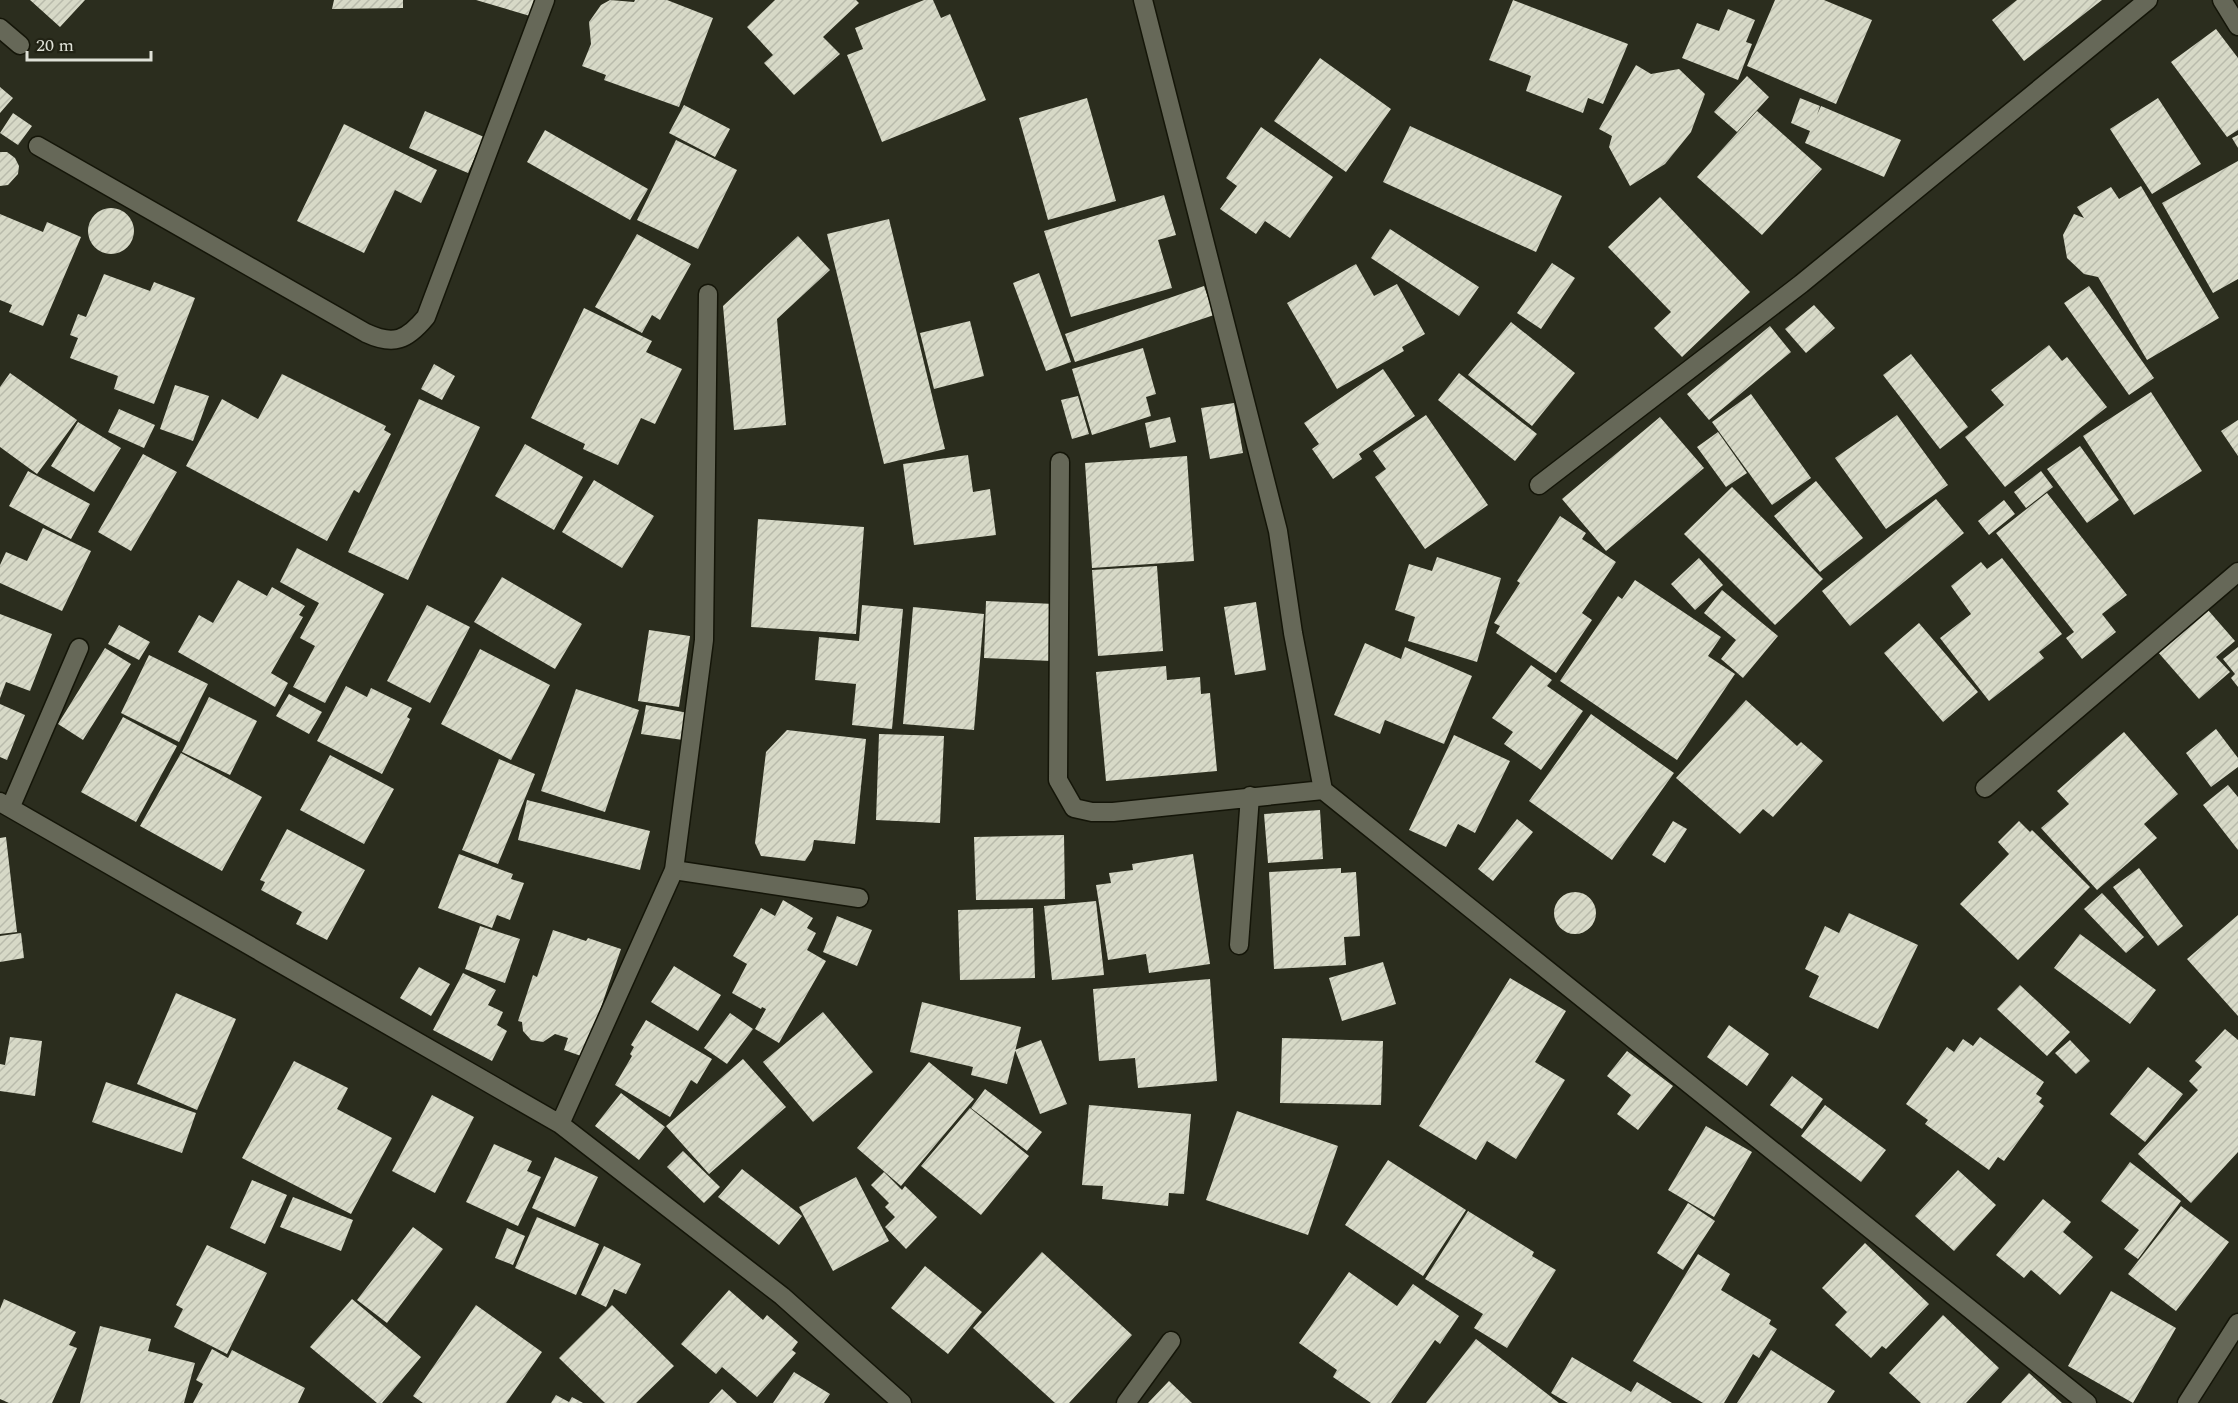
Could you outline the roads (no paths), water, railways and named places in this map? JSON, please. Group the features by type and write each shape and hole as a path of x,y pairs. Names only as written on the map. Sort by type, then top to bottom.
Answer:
{"street":[{"path":"38,146 366,333 382,340 399,340 414,331 426,317 545,0"},
{"path":"1143,0 1278,531 1293,633 1323,790 2087,1403"},
{"path":"1539,485 1801,284 2148,0"},
{"path":"2222,0 2238,26"},
{"path":"0,28 20,45"},
{"path":"560,1124 674,870 704,640 708,294"},
{"path":"1060,462 1058,780 1074,808 1092,812 1323,790"},
{"path":"1985,788 2238,572"},
{"path":"79,648 5,804 560,1124 782,1296 902,1403"},
{"path":"1239,945 1250,796"},
{"path":"674,870 859,898"},
{"path":"2187,1403 2238,1323"},
{"path":"1126,1403 1171,1341"}]}
